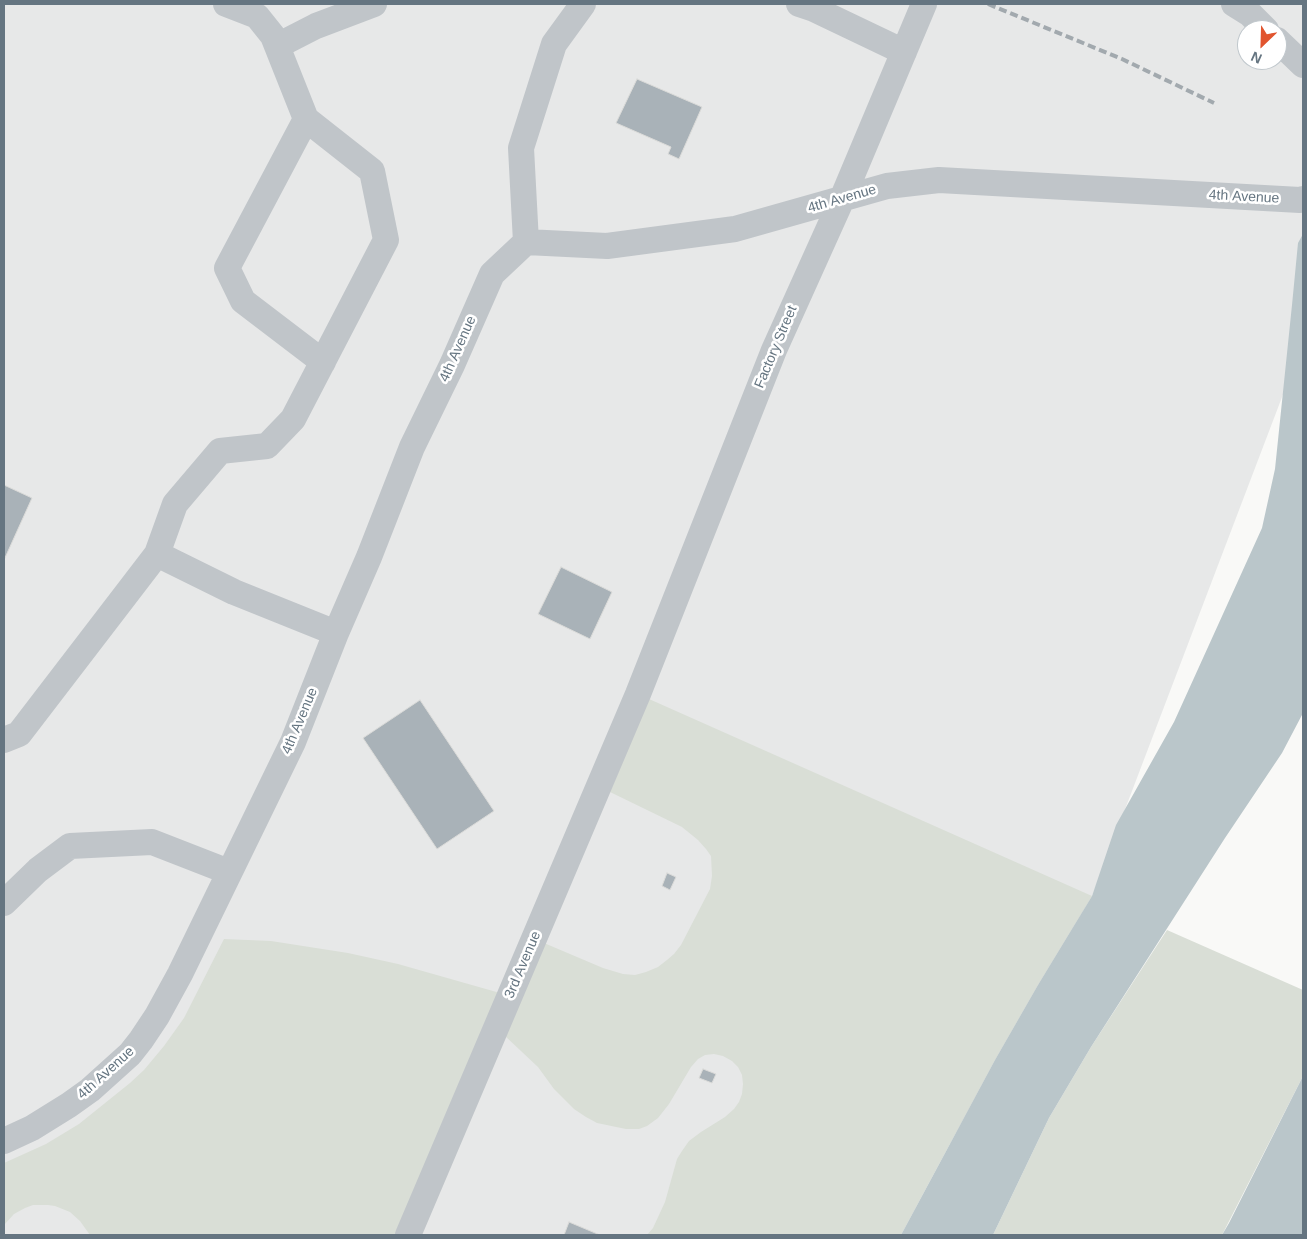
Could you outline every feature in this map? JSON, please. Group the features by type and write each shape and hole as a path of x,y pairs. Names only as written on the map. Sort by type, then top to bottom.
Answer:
{"street":[{"path":"4,740 19,734 157,554 176,504 220,451 267,446 293,419 386,240 372,171 306,119 274,36 257,16 226,4"},
{"path":"278,46 316,26 374,4"},
{"path":"526,242 521,148 554,44 583,4"},
{"path":"799,4 814,9 904,52"},
{"name":"Factory Street","path":"638,694 774,350 842,199 924,4"},
{"path":"1234,4 1256,20"},
{"path":"1287,50 1303,65"},
{"path":"306,119 227,268 243,301 323,362"},
{"name":"4th Avenue","path":"13,1137 80,1098 112,1071 136,1047 152,1025 170,994 293,742 412,447 452,365 492,274 526,242 607,246 735,229 887,186 940,180 1303,199"},
{"path":"157,554 234,592 336,633"},
{"name":"3rd Avenue","path":"408,1235 638,694"},
{"path":"4,903 38,870 70,846 152,842 229,872"}],"shaded area":[{"path":"4,4 1303,4 1303,342 1092,896 940,1161 901,1235 4,1235"},
{"path":"1303,234 1303,713 1282,753 1091,1047 1049,1118 993,1235 901,1235 995,1060 1092,896 1116,825 1174,722 1262,528 1275,469 1298,243"},
{"path":"649,699 1092,896 995,1060 901,1235 647,1235 653,1228 665,1202 677,1159 682,1151 689,1141 725,1117 739,1102 743,1084 742,1075 738,1067 723,1056 705,1055 698,1059 691,1067 669,1104 658,1118 639,1129 626,1129 597,1123 574,1109 554,1089 538,1067 504,1035 544,943 603,968 623,974 635,975 646,972 658,967 674,954 681,945 710,889 712,876 711,856 698,840 682,827 610,792"},
{"path":"1167,930 1303,990 1303,1076 1222,1235 993,1235 1049,1118 1091,1047"},
{"path":"224,939 271,941 348,953 398,964 500,993 396,1235 90,1235 80,1221 70,1212 48,1205 33,1205 25,1208 14,1214 4,1225 4,1163 46,1144 79,1124 144,1070 184,1018"},
{"path":"1303,1076 1303,1235 1222,1235 1229,1223"}],"building":[{"path":"637,79 702,107 679,159 668,154 671,147 616,123"},
{"path":"4,485 32,498 4,560"},
{"path":"561,567 612,592 590,639 538,614"},
{"path":"420,700 494,811 437,849 363,738"},
{"path":"667,873 676,877 670,890 662,886"},
{"path":"703,1069 716,1074 712,1083 699,1078"},
{"path":"569,1222 600,1235 564,1235"}],"railway":[{"path":"988,4 1122,59 1214,103"}]}
